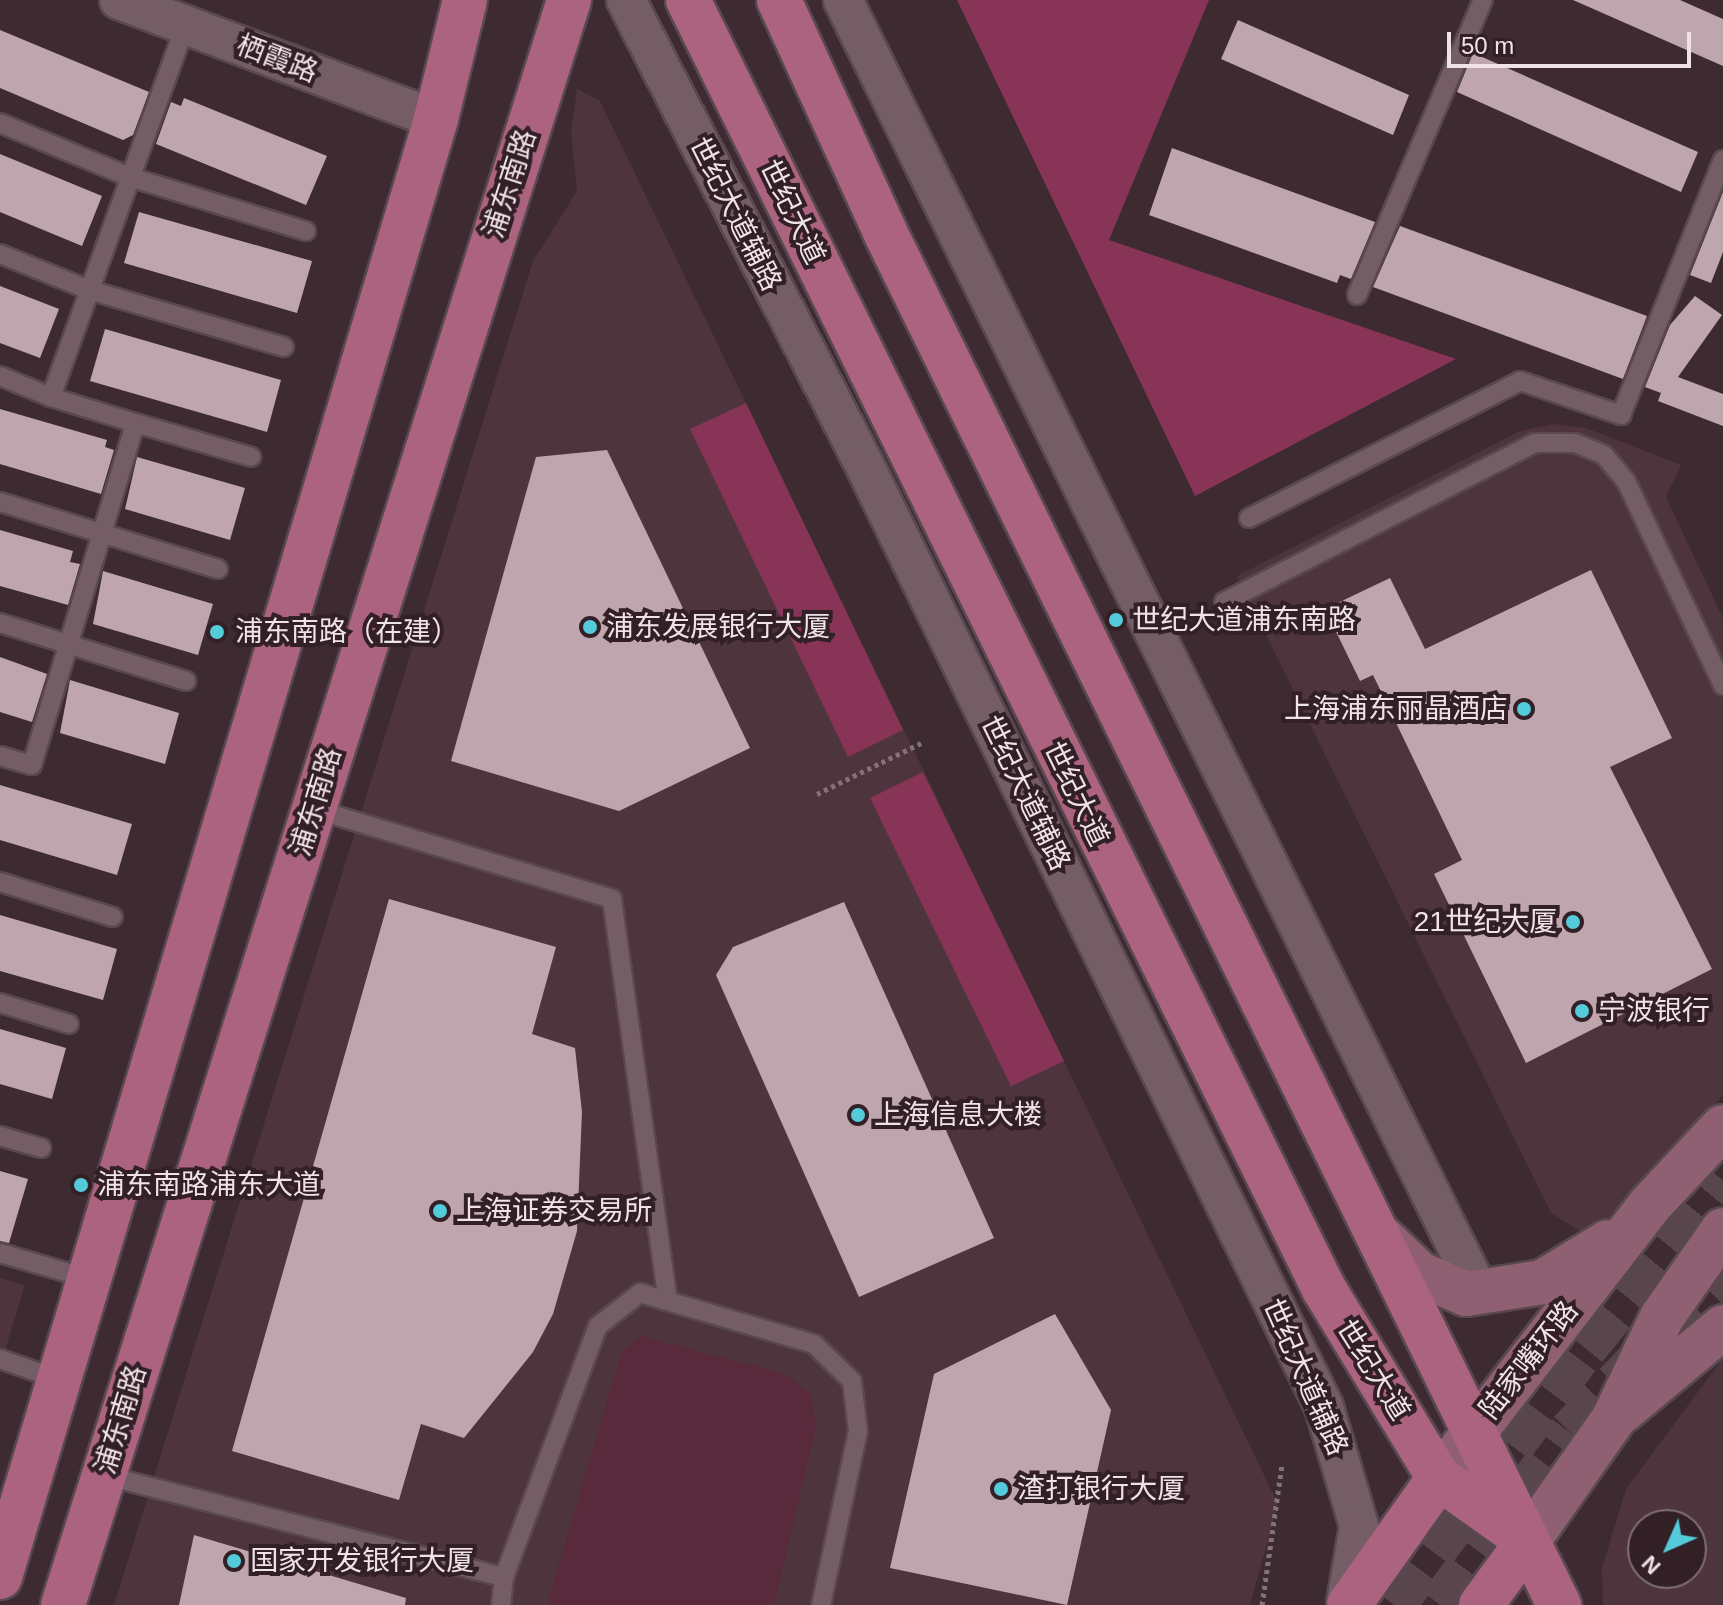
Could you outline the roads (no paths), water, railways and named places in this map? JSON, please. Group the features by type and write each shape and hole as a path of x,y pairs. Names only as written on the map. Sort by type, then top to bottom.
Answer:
{"main road":[{"path":"0,1577 436,119 465,0"},
{"name":"浦东南路","path":"63,1605 569,0"},
{"name":"世纪大道","path":"688,0 1246,1141 1324,1289 1439,1478 1528,1541"},
{"name":"世纪大道","path":"779,0 885,232 1559,1605"},
{"name":"陆家嘴环路","path":"1347,1605 1474,1430 1649,1206 1723,1127"},
{"path":"1380,1236 1420,1274 1480,1294 1543,1282 1605,1246 1649,1206"},
{"path":"1481,1605 1614,1418 1662,1317 1723,1230"},
{"path":"1614,1418 1723,1327"}],"street":[{"name":"栖霞路","path":"119,0 436,119"},
{"name":"世纪大道辅路","path":"626,0 862,460 1324,1407 1359,1526 1347,1605"},
{"path":"843,0 1480,1294"}],"lane":[{"path":"1357,295 1483,0"},
{"path":"51,397 186,25"},
{"path":"0,123 130,177 306,231"},
{"path":"1249,518 1520,381 1621,415 1723,160"},
{"path":"0,254 89,290 284,347"},
{"path":"0,376 51,397 251,457"},
{"path":"0,756 32,765 99,532 135,423"},
{"path":"1224,602 1535,443 1575,443 1604,455 1626,481 1723,685"},
{"path":"0,502 218,569"},
{"path":"0,623 186,681"},
{"path":"313,809 612,899 667,1297"},
{"path":"0,882 113,917"},
{"path":"0,1003 69,1024"},
{"path":"0,1136 41,1148"},
{"path":"0,1253 90,1279"},
{"path":"501,1605 504,1577 598,1326 640,1293 667,1297 814,1344 852,1381 858,1431 821,1605"},
{"path":"0,1359 60,1380"},
{"path":"103,1475 504,1577"}],"tunnel":[{"path":"1394,1605 1585,1348 1723,1180"},
{"path":"1440,1605 1570,1432 1723,1272"}],"place":[{"name":"世纪大道浦东南路","path":"1116,620"},
{"name":"浦东发展银行大厦","path":"590,627"},
{"name":"浦东南路（在建）","path":"217,632"},
{"name":"上海浦东丽晶酒店","path":"1524,709"},
{"name":"21世纪大厦","path":"1573,922"},
{"name":"宁波银行","path":"1582,1011"},
{"name":"上海信息大楼","path":"858,1115"},
{"name":"浦东南路浦东大道","path":"81,1185"},
{"name":"上海证券交易所","path":"440,1211"},
{"name":"渣打银行大厦","path":"1001,1489"},
{"name":"国家开发银行大厦","path":"234,1561"}]}
